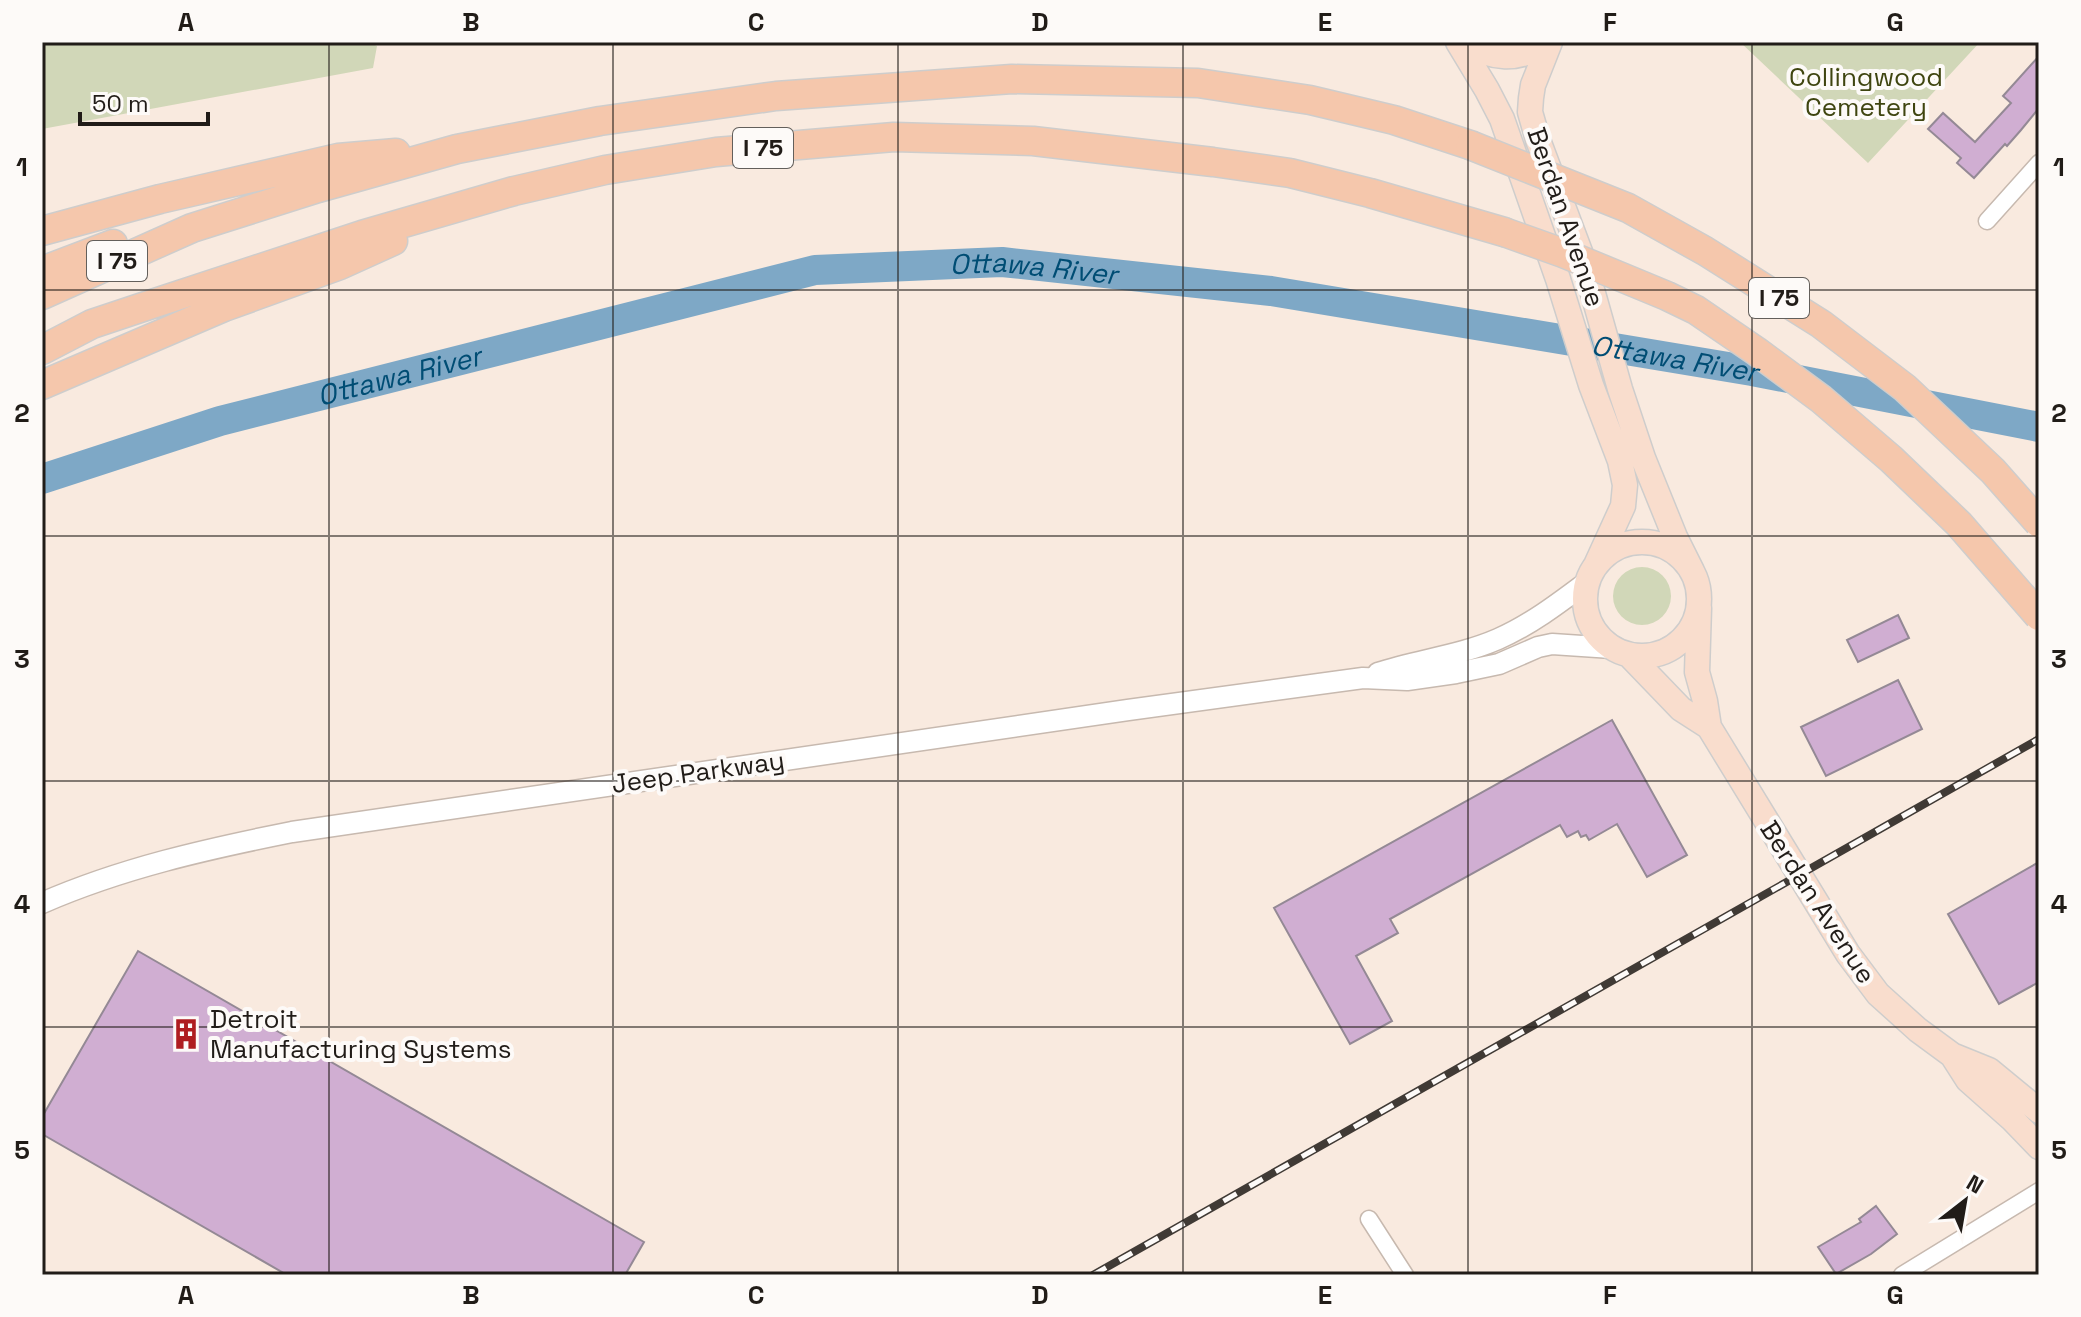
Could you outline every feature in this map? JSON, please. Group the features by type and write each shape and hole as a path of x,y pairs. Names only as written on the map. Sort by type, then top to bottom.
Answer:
{"highway":[{"name":"I 75","path":"42,295 192,228 318,188 457,149 600,121 776,96 1012,79 1198,83 1310,100 1394,120 1470,145 1628,208 1705,251 1821,324 1905,388 1993,471 2039,523"},
{"name":"I 75","path":"42,350 92,324 362,235 493,197 605,170 716,152 894,137 1033,141 1213,162 1290,173 1504,232 1577,259 1696,310 1821,399 1913,480 1959,524 2039,616"},
{"path":"42,231 160,199 338,158 457,149"},
{"path":"42,385 224,307 340,265 493,197"},
{"path":"42,271 123,240 192,228"}],"main road":[{"name":"Berdan Avenue","path":"1458,42 1502,119 1591,385 1620,461 1625,485 1620,516 1592,574"},
{"path":"1464,42 1488,54 1510,57 1532,51 1547,42"},
{"name":"Berdan Avenue","path":"1547,42 1533,85 1530,112 1585,265 1620,389 1659,500 1692,571"},
{"path":"1646,542 1664,547 1680,556 1692,571 1699,589 1699,608 1693,626 1682,641 1666,652 1648,657 1621,652 1598,636 1588,619 1585,601 1592,574 1610,552 1618,548 1646,542"},
{"name":"Berdan Avenue","path":"1699,608 1697,672 1709,727 1862,975 1900,1015 1952,1055 1989,1070 2039,1111"},
{"name":"Berdan Avenue","path":"1621,652 1681,709 1709,727"},
{"name":"Berdan Avenue","path":"1952,1055 1968,1080 2039,1147"}],"street":[{"path":"1987,221 2039,163"},
{"name":"Jeep Parkway","path":"1363,678 1402,665 1458,653 1497,639 1531,621 1592,574"},
{"name":"Jeep Parkway","path":"42,903 183,855 292,832 1128,710 1363,678 1407,680 1456,673 1499,664 1552,644 1621,652"},
{"path":"1902,1275 2039,1191"},
{"path":"1369,1219 1405,1275"}],"green space":[{"path":"42,42 369,42 377,46 373,68 42,129"},
{"name":"Collingwood Cemetery","path":"1740,42 1980,42 1868,163"},
{"path":"1642,567 1653,569 1662,576 1669,585 1669,607 1662,616 1653,623 1642,625 1631,623 1622,616 1615,607 1613,596 1615,585 1622,576 1631,569"}],"building":[{"path":"2039,56 2039,108 2007,146 2005,144 1974,178 1957,163 1961,158 1928,129 1943,113 1975,142 2011,103 2003,96"},
{"path":"1898,615 1909,638 1858,662 1847,640"},
{"path":"1898,680 1922,729 1826,776 1801,727"},
{"path":"1612,720 1687,855 1647,877 1617,824 1589,840 1586,835 1581,837 1578,831 1567,837 1560,825 1390,919 1398,933 1356,956 1392,1021 1350,1044 1274,908"},
{"path":"2039,862 2039,982 1999,1004 1948,914"},
{"name":"Detroit Manufacturing Systems","path":"138,951 644,1242 625,1275 287,1275 42,1134 42,1117"},
{"path":"1876,1206 1897,1234 1871,1254 1836,1274 1818,1247 1861,1222 1859,1219"}],"waterway":[{"name":"Ottawa River","path":"42,479 220,421 815,270 1002,262 1271,291 1752,371 2039,427"}],"railway":[{"path":"1093,1275 2039,739"}],"place":[{"name":"Detroit Manufacturing Systems","path":"186,1034"}]}
